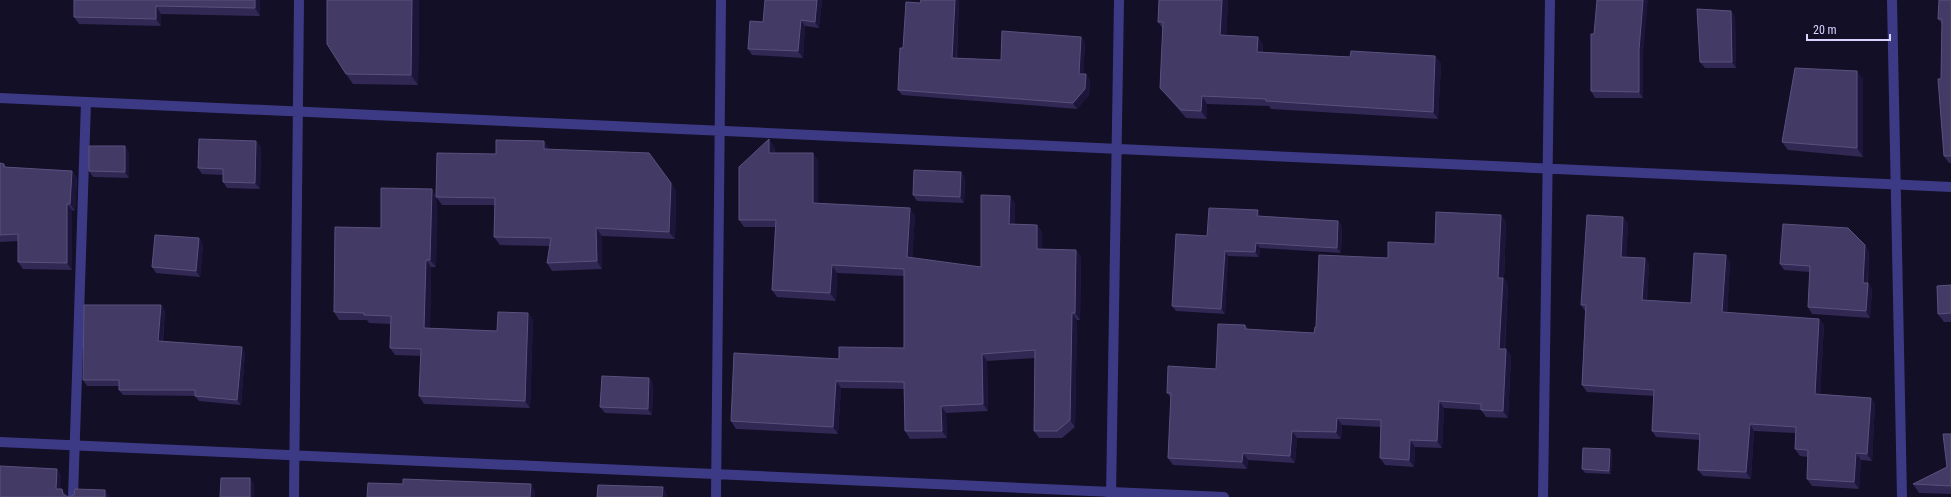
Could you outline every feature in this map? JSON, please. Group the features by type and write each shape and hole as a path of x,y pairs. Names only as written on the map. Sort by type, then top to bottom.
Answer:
{"street":[{"path":"294,497 299,0"},
{"path":"716,497 721,0"},
{"path":"1111,494 1119,0"},
{"path":"1543,497 1550,0"},
{"path":"1892,0 1902,497"},
{"path":"0,98 1951,187"},
{"path":"73,497 86,102"},
{"path":"0,442 1111,494 1224,497"}],"building":[{"path":"74,0 255,0 255,8 156,6 156,19 74,17"},
{"path":"327,0 412,0 411,75 346,74 327,44"},
{"path":"765,0 817,0 815,22 801,20 798,51 748,49 750,21 763,22"},
{"path":"921,0 955,0 952,58 1001,60 1002,31 1081,37 1079,74 1086,74 1085,89 1073,103 898,90 900,48 903,48 906,2 920,3"},
{"path":"1159,0 1222,0 1220,35 1258,37 1257,52 1350,57 1351,51 1435,56 1433,112 1266,101 1266,99 1202,96 1201,111 1181,110 1160,88 1163,22 1158,22"},
{"path":"1597,0 1643,0 1639,50 1639,92 1591,91 1591,34 1594,34"},
{"path":"1939,0 1951,0 1951,156 1944,156 1938,79 1941,79 1942,19 1938,19"},
{"path":"1697,9 1731,11 1732,62 1700,62"},
{"path":"1795,68 1857,71 1857,148 1782,142"},
{"path":"199,139 256,141 255,183 223,182 223,169 198,168"},
{"path":"769,139 769,153 813,153 813,203 910,208 907,257 981,267 981,195 1010,196 1009,224 1037,225 1037,249 1076,250 1075,313 1072,313 1070,420 1057,431 1034,431 1035,350 982,354 983,404 941,406 942,431 905,431 904,382 836,381 833,427 731,421 734,353 839,359 839,347 904,348 904,269 832,265 830,293 772,290 776,220 739,220 739,167"},
{"path":"496,140 544,141 544,149 649,153 671,183 669,232 596,228 597,261 547,263 551,238 494,237 495,198 436,197 437,153 496,154"},
{"path":"89,146 125,146 125,172 89,171"},
{"path":"0,163 4,164 4,167 72,171 70,204 67,204 67,263 18,262 18,234 0,235"},
{"path":"914,170 961,172 960,197 913,195"},
{"path":"381,188 432,189 430,260 426,260 424,328 497,331 498,312 528,313 525,401 419,396 421,349 390,348 391,316 334,312 335,227 381,228"},
{"path":"1209,208 1258,210 1257,216 1338,221 1337,248 1256,243 1255,252 1225,251 1221,309 1172,306 1176,234 1207,236"},
{"path":"1436,212 1501,215 1498,278 1503,278 1499,349 1506,349 1503,411 1481,410 1481,404 1439,401 1437,441 1410,440 1409,460 1380,458 1381,420 1337,418 1336,432 1292,431 1290,456 1243,453 1242,462 1168,458 1171,393 1167,393 1168,366 1216,369 1218,324 1245,325 1245,329 1314,333 1316,327 1319,255 1388,258 1388,242 1435,244"},
{"path":"1587,215 1623,217 1621,257 1645,258 1642,300 1691,303 1694,253 1726,255 1722,312 1819,319 1815,394 1871,398 1867,454 1856,453 1854,482 1807,479 1808,450 1795,449 1796,427 1750,424 1746,472 1698,470 1700,434 1652,431 1654,390 1582,385 1586,305 1581,305"},
{"path":"1783,224 1848,228 1865,245 1863,283 1868,283 1866,311 1808,307 1810,266 1780,264"},
{"path":"155,235 199,238 196,271 152,267"},
{"path":"1951,285 1951,313 1938,314 1937,286"},
{"path":"84,305 161,305 158,341 242,347 237,400 195,396 195,390 119,390 119,380 83,380"},
{"path":"602,376 649,378 648,409 600,407"},
{"path":"1943,434 1951,434 1951,486 1913,484 1947,467"},
{"path":"1583,448 1610,449 1609,471 1582,469"},
{"path":"0,466 57,469 56,489 62,489 63,494 68,497 0,497"},
{"path":"221,478 250,478 250,497 220,497"},
{"path":"403,479 531,484 530,497 367,497 368,483 403,484"},
{"path":"598,485 663,487 662,497 597,497"},
{"path":"75,489 105,490 105,497 69,497 74,495"}]}
